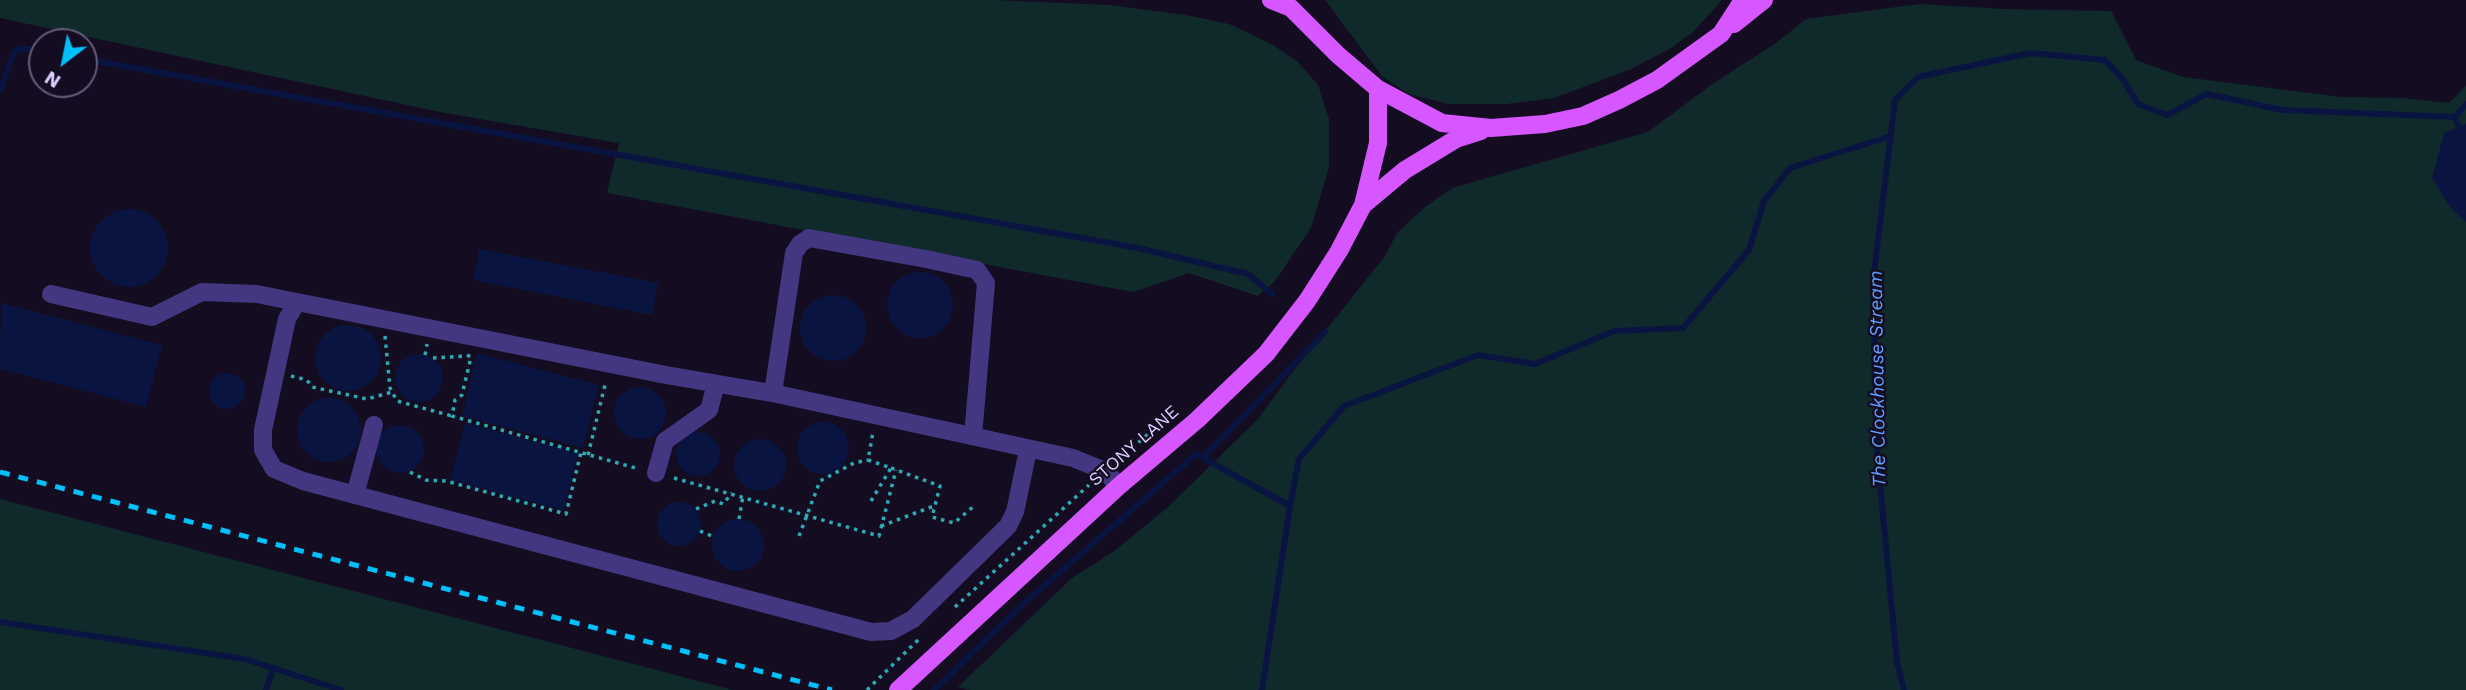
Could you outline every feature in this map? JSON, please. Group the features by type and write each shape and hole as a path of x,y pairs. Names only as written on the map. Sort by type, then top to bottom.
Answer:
{"main road":[{"path":"1271,0 1290,4 1338,55 1378,89 1442,123 1491,128 1545,124 1583,116 1619,100 1657,80 1764,0"},
{"path":"1721,34 1743,0"},
{"name":"STONY LANE","path":"898,690 1119,486 1197,420 1266,354 1307,301 1339,251 1363,205 1378,143 1378,89"},
{"name":"STONY LANE","path":"1363,205 1405,170 1456,139 1491,128"}],"lane":[{"path":"773,393 794,253 800,244 809,238 926,258 977,270 986,283 973,436"},
{"path":"51,294 152,317 202,292 257,294 773,393 1073,458 1105,471 1119,486"},
{"path":"297,302 287,319 263,430 263,450 274,469 303,481 851,628 871,632 891,631 913,619 1009,526 1015,512 1028,450"},
{"path":"656,473 665,441 709,410 716,384"},
{"path":"355,495 374,425"}],"path":[{"path":"387,320 384,339 386,359 392,392 397,401 452,416"},
{"path":"432,358 466,356"},
{"path":"588,455 605,385 602,381 606,363"},
{"path":"276,372 307,380 312,387 367,399 392,392"},
{"path":"868,460 876,416"},
{"path":"1005,563 1078,493 1166,419"},
{"path":"410,472 426,480 446,481 565,514 581,452"},
{"path":"800,537 820,481 855,463 868,460 940,486 932,517 954,523 974,506"},
{"path":"872,501 891,468"},
{"path":"696,509 715,501 723,504 732,493"},
{"path":"740,519 743,496"},
{"path":"881,526 934,506"},
{"path":"700,531 714,537"}],"green space":[{"path":"0,0 993,0 1109,5 1186,15 1229,24 1271,44 1297,61 1318,85 1329,119 1329,167 1311,228 1275,281 1258,296 1189,273 1133,292 607,193 619,143 440,112 98,39 98,28 47,28 0,18"},
{"path":"1325,0 1722,0 1694,31 1673,47 1629,70 1554,98 1506,104 1448,104 1409,94 1383,77"},
{"path":"1920,4 2111,11 2136,60 2183,77 2341,97 2402,98 2449,103 2466,86 2466,690 970,690 958,687 1072,578 1113,552 1167,508 1258,419 1385,256 1397,233 1425,207 1452,188 1648,132 1806,19"},
{"path":"0,499 733,690 0,690"}],"water":[{"path":"2466,124 2466,222 2450,207 2432,178 2444,133"},
{"path":"129,209 144,212 156,221 165,233 168,248 165,263 156,275 144,284 129,287 114,284 102,275 93,263 90,248 93,233 102,221 114,212"},
{"path":"479,249 658,283 652,315 473,280"},
{"path":"920,272 943,282 953,305 943,328 920,338 897,328 887,305 897,282"},
{"path":"833,295 856,305 866,328 856,351 833,361 810,351 800,328 810,305"},
{"path":"1,303 162,345 146,407 0,369"},
{"path":"348,325 371,335 381,358 371,381 348,391 325,381 315,358 325,335"},
{"path":"477,353 599,385 583,448 462,416"},
{"path":"419,354 436,361 443,378 436,395 419,402 402,395 395,378 402,361"},
{"path":"227,373 240,378 245,391 240,404 227,409 214,404 209,391 214,378"},
{"path":"640,387 659,394 666,413 659,432 640,439 621,432 614,413 621,394"},
{"path":"329,398 341,400 352,407 359,418 359,442 352,453 341,460 329,462 317,460 306,453 299,442 297,430 299,418 306,407 317,400"},
{"path":"823,422 842,429 849,448 842,467 823,474 804,467 797,448 804,429"},
{"path":"465,423 578,453 563,510 450,480"},
{"path":"400,425 409,426 417,432 423,440 423,458 417,466 409,472 400,473 391,472 383,466 377,458 376,449 377,440 383,432 391,426"},
{"path":"698,432 714,438 720,454 714,470 698,476 682,470 676,454 682,438"},
{"path":"760,439 779,446 786,465 779,484 760,491 741,484 734,465 741,446"},
{"path":"679,502 695,508 701,524 695,540 679,546 663,540 657,524 663,508"},
{"path":"738,519 757,526 764,545 757,564 738,571 719,564 712,545 719,526"}],"waterway":[{"path":"0,91 14,52 22,48 28,49"},
{"name":"The Clockhouse Stream","path":"1904,690 1897,662 1877,453 1873,281 1895,100 1918,77 2031,53 2105,60 2122,78 2138,104 2167,115 2207,94 2282,110 2455,117 2466,104"},
{"path":"98,62 1138,248 1248,274 1272,294"},
{"path":"2455,117 2466,146"},
{"path":"934,690 1021,606 1196,454 1290,506 1299,459 1344,406 1478,355 1535,364 1614,331 1683,328 1749,250 1764,201 1790,168 1891,136"},
{"path":"1203,458 1325,332"},
{"path":"1262,690 1290,506"},
{"path":"0,622 245,659 341,690"},
{"path":"266,690 273,668"}],"railway":[{"path":"0,472 832,690"}]}
